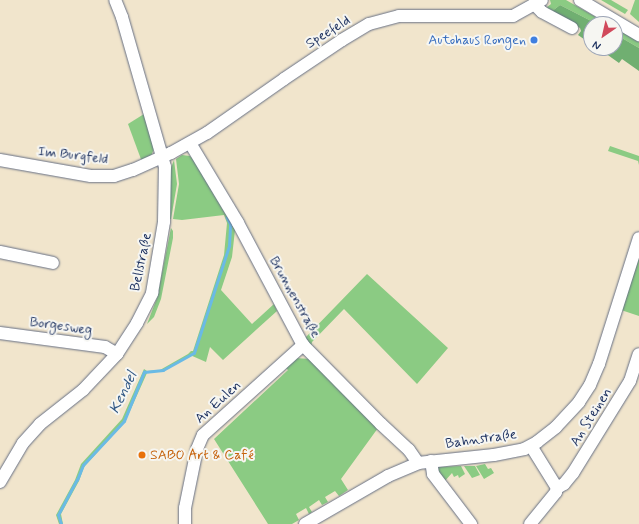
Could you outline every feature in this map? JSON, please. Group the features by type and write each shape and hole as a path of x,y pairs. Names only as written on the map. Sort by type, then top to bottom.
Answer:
{"street":[{"name":"Bellstraße","path":"0,482 23,443 36,429 83,390 117,354 137,323 152,293 164,222 165,167 122,17 114,0"},
{"path":"580,0 639,35"},
{"name":"Speefeld","path":"162,157 190,143 342,40 369,24 399,16 513,16 537,1 542,12 572,28"},
{"name":"Brunnenstraße","path":"190,143 238,223 303,345 381,424 409,450 418,463"},
{"name":"Im Burgfeld","path":"0,160 92,176 114,176 145,166 162,157"},
{"name":"Bahnstraße","path":"305,524 388,476 418,463 494,455 531,446 567,417 590,385 599,364 639,238"},
{"path":"0,252 53,263"},
{"name":"Borgesweg","path":"0,333 105,347 117,354"},
{"name":"An Eulen","path":"185,524 185,508 197,448 204,435 303,345"},
{"name":"An Steinen","path":"530,524 556,492 557,488 564,484 574,472 627,386 639,354"},
{"path":"531,446 557,488"},
{"path":"431,461 433,474 471,524"}],"green space":[{"path":"550,0 566,0 594,16 583,17 560,5 551,12 547,7 551,4"},
{"path":"601,0 611,0 628,10 625,14"},
{"path":"635,0 639,0 639,22 630,14"},
{"path":"560,5 583,17 583,38 578,35 581,31 580,28 551,12"},
{"path":"623,33 639,42 639,48 623,39"},
{"path":"623,39 639,48 639,71 622,59 619,63 609,56 623,56"},
{"path":"144,114 154,149 151,156 142,162 128,124"},
{"path":"610,146 639,156 639,165 638,161 608,151"},
{"path":"182,155 190,156 194,160 235,230 232,257 221,290 252,324 274,304 277,311 223,360 210,347 206,362 190,355 162,371 147,373 125,422 84,467 79,481 61,514 63,524 59,524 56,515 75,480 81,464 122,419 144,369 147,371 160,370 193,351 224,255 227,223 224,215 182,220 173,219 179,184 176,159"},
{"path":"174,160 177,184 171,219 168,219 171,168"},
{"path":"171,228 173,231 173,238 161,299 154,317 147,324 157,298"},
{"path":"639,255 639,316 621,310"},
{"path":"367,274 448,348 417,384 344,309 312,342 311,347 304,339"},
{"path":"294,358 312,359 378,428 341,479 348,490 339,496 335,491 325,497 328,502 322,505 319,500 309,507 312,512 309,514 306,508 296,514 299,520 292,524 268,524 214,439 288,370 285,367"},
{"path":"485,464 488,469 491,468 494,473 484,479 476,466"},
{"path":"461,466 465,474 459,478 458,475 454,477 452,473 444,482 437,467"},
{"path":"464,466 475,466 480,475 472,478"}],"waterway":[{"name":"Kendel","path":"61,524 58,515 77,480 83,465 124,421 144,372 163,370 194,353 229,246 230,224 227,218"}],"place":[{"name":"Autohaus Rongen","path":"534,40"},
{"name":"SABO Art & Café","path":"142,455"}]}
